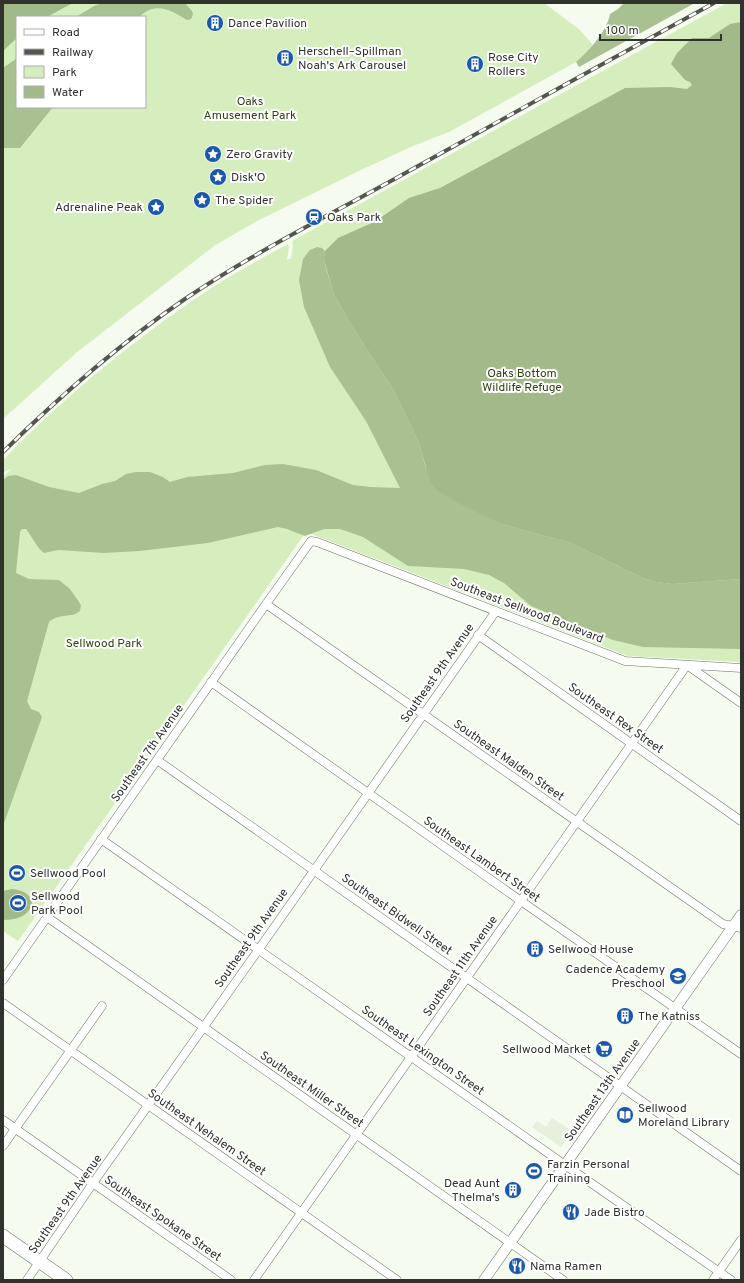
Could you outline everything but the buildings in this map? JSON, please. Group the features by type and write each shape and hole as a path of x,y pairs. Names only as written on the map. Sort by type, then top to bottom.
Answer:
{"main road":[{"path":"3,1236 66,1280"}],"street":[{"name":"Southeast 7th Avenue","path":"3,980 311,541"},
{"name":"Southeast Sellwood Boulevard","path":"311,541 625,661 741,668"},
{"name":"Southeast Malden Street","path":"266,604 723,924 737,927"},
{"name":"Southeast 9th Avenue","path":"27,1280 93,1183 496,611"},
{"name":"Southeast Rex Street","path":"478,635 741,821"},
{"path":"687,665 741,703"},
{"name":"Southeast 11th Avenue","path":"254,1280 687,665"},
{"name":"Southeast Lambert Street","path":"211,682 520,901 741,1054"},
{"name":"Southeast Bidwell Street","path":"157,760 741,1171"},
{"name":"Southeast Lexington Street","path":"101,839 731,1280"},
{"name":"Southeast 13th Avenue","path":"484,1280 675,1008 737,927 741,915"},
{"name":"Southeast Miller Street","path":"47,917 563,1280"},
{"name":"Southeast Nehalem Street","path":"3,1003 397,1280"},
{"path":"3,1146 102,1006"},
{"name":"Southeast Spokane Street","path":"3,1120 231,1280"},
{"path":"712,1280 741,1240"}],"shaded area":[{"path":"102,3 185,3 193,14 191,19 187,20 169,10 157,8 151,9 140,16 78,16"},
{"path":"624,3 695,3 579,67 576,62 592,46 601,34 610,14"},
{"path":"16,59 16,108 52,108 20,148 3,148 3,68"},
{"path":"317,247 322,248 325,251 324,259 333,292 350,323 394,391 418,441 426,468 502,524 571,543 643,578 656,582 672,584 741,579 741,649 643,647 613,640 531,606 504,583 489,575 464,569 408,566 363,537 340,529 324,529 305,536 278,527 208,543 139,551 104,553 58,550 44,553 26,529 22,529 20,532 16,573 29,579 59,580 70,589 81,605 80,611 77,613 58,617 49,622 27,701 31,709 39,712 42,717 3,826 3,480 8,476 16,475 49,487 79,493 102,484 115,481 126,474 136,472 150,472 163,477 170,482 187,477 233,473 265,465 283,464 316,470 353,485 400,488 366,421 330,367 304,307 299,280 303,259 310,250"},
{"path":"552,1118 572,1131 561,1147 532,1127 537,1121 546,1127"}],"green space":[{"name":"Oaks Amusement Park","path":"73,3 544,3 579,29 593,45 585,55 576,62 449,132 413,146 363,169 257,221 214,246 76,353 3,419 3,51 16,39 16,108 146,108 146,16 49,16"},
{"name":"Oaks Bottom Wildlife Refuge","path":"727,3 741,3 741,662 628,656 306,532 18,941 3,931 3,477 11,469 3,472 3,460 54,410 136,341 224,280 288,244 287,260 291,258 293,246 292,241"}],"water":[{"path":"3,3 73,3 49,16 16,16 16,39 3,51"},
{"path":"741,22 741,579 672,584 656,582 643,578 571,543 502,524 460,504 438,491 431,483 418,441 394,391 350,323 333,292 324,259 325,251 338,238 374,222 409,198 440,188 625,88 670,87 687,89 692,85 690,82 685,80 671,64 677,53 692,38 709,38 730,24"},
{"name":"Sellwood Park Pool","path":"12,889 26,893 32,901 32,905 24,915 3,920 3,891"}],"railway":[{"path":"3,452 46,411 113,352 161,316 212,281 296,233 714,3"}],"place":[{"name":"Dance Pavilion","path":"215,23"},
{"name":"Herschell–Spillman Noah's Ark Carousel","path":"285,58"},
{"name":"Rose City Rollers","path":"475,64"},
{"name":"Zero Gravity","path":"213,154"},
{"name":"Disk'O","path":"218,177"},
{"name":"The Spider","path":"202,200"},
{"name":"Adrenaline Peak","path":"156,207"},
{"name":"Oaks Park","path":"314,217"},
{"name":"Sellwood Pool","path":"17,873"},
{"name":"Sellwood Park Pool","path":"18,903"},
{"name":"Sellwood House","path":"535,949"},
{"name":"Cadence Academy Preschool","path":"678,976"},
{"name":"The Katniss","path":"625,1016"},
{"name":"Sellwood Market","path":"604,1049"},
{"name":"Sellwood Moreland Library","path":"625,1115"},
{"name":"Farzin Personal Training","path":"534,1171"},
{"name":"Dead Aunt Thelma's","path":"513,1190"},
{"name":"Jade Bistro","path":"571,1212"},
{"name":"Nama Ramen","path":"517,1266"}],"park label":[{"name":"Sellwood Park","path":"104,643"}]}
